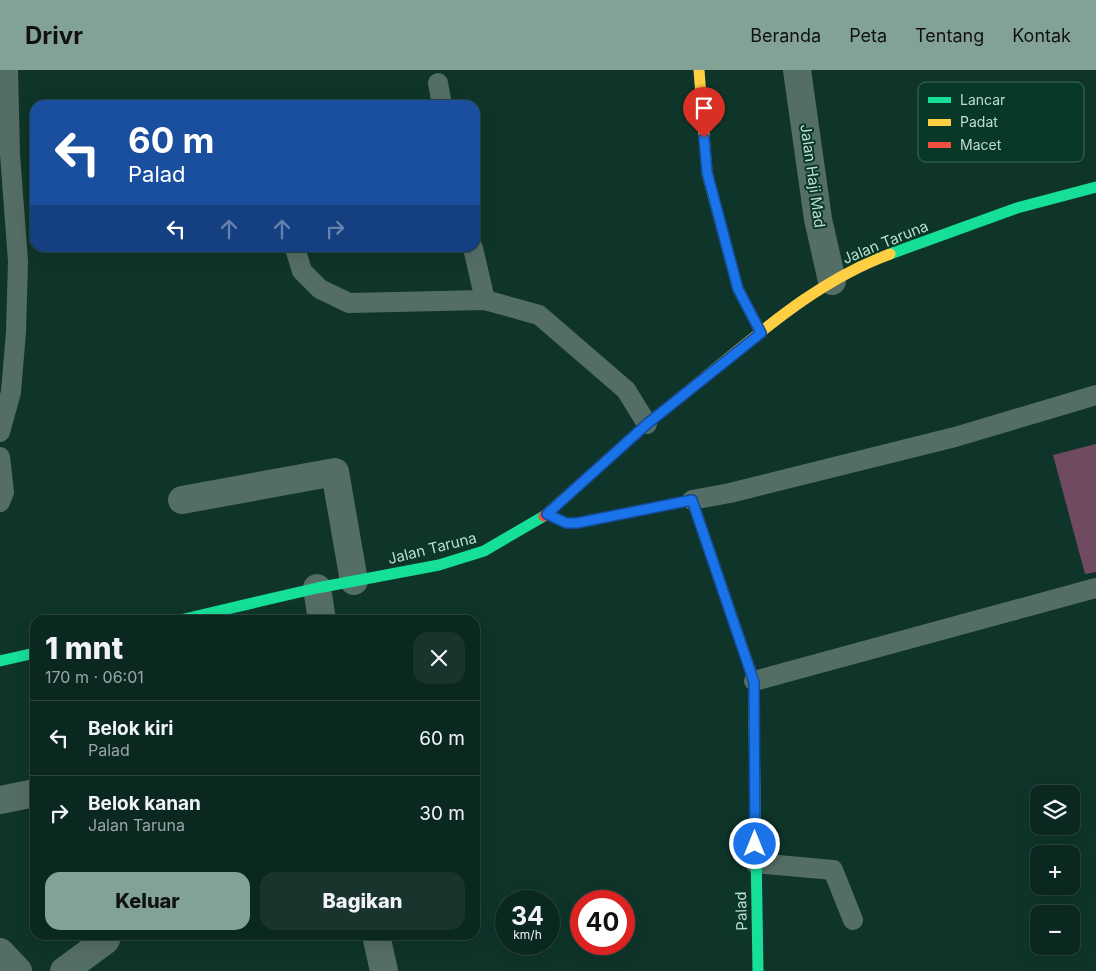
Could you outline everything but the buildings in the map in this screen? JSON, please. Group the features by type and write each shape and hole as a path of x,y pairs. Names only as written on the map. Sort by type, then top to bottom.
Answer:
{"street":[{"path":"698,70 707,172 738,289 761,333"},
{"name":"Jalan Haji Mad","path":"796,70 818,219 832,281"},
{"name":"Jalan Taruna","path":"201,615 317,588 439,565 484,551 547,514 647,424 790,309 832,281 869,262 1017,208 1096,187"},
{"path":"182,500 335,472 354,581"},
{"path":"547,514 566,523 577,523 692,500"},
{"name":"Palad","path":"692,500 754,682 755,863 758,971"},
{"path":"317,588 321,615"},
{"path":"0,661 30,654"},
{"path":"0,800 30,794"},
{"path":"64,971 106,940"},
{"path":"377,940 384,971"},
{"path":"0,952 18,971"}],"lane":[{"path":"0,432 11,392 16,332 18,261 10,154 8,70"},
{"path":"438,83 441,100"},
{"path":"296,252 302,271 320,289 349,303 485,300 539,315 626,390 647,424"},
{"path":"474,252 485,300"},
{"path":"692,500 730,493 955,437 1096,395"},
{"path":"0,457 4,492 0,502"},
{"path":"754,682 1096,588"},
{"path":"755,863 833,870 853,920"}],"shaded area":[{"path":"1096,444 1096,572 1085,574 1053,455"}],"traffic: fast":[{"path":"890,254 1017,208 1096,187"},
{"path":"201,615 317,588 439,565 484,551 544,516"},
{"path":"0,661 30,654"},
{"path":"754,727 758,971"}],"traffic: slow":[{"path":"699,70 707,173 738,289 761,333"},
{"path":"705,377 770,324 816,292 864,265 890,254"},
{"path":"707,544 754,681 754,727"}],"traffic: jam":[{"path":"544,516 647,424 705,377"},
{"path":"547,514 567,523 577,523 692,500 707,544"}],"route":[{"path":"704,138 707,172 738,289 761,333 647,424 547,514 566,523 577,523 692,500 754,682 755,844"}]}
